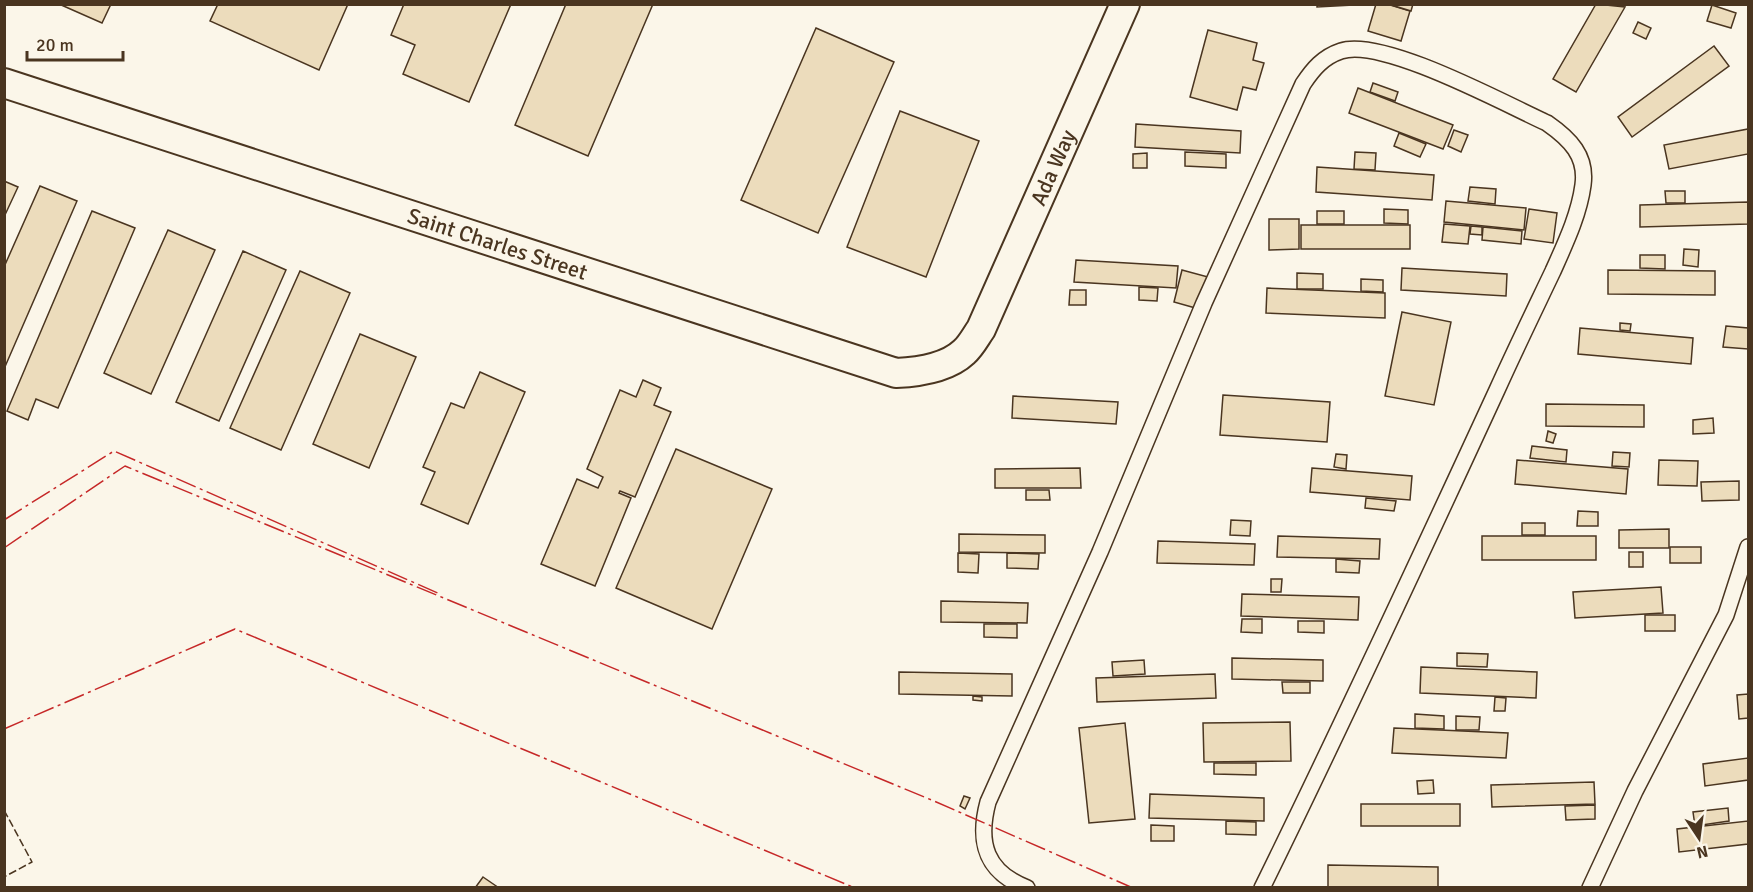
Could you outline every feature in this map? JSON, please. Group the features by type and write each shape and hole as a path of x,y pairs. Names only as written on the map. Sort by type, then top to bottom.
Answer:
{"street":[{"name":"Ada Way","path":"981,329 1125,4"},
{"name":"Saint Charles Street","path":"4,83 896,373 939,366 963,353 981,329"}],"lane":[{"path":"1027,888 996,869 987,853 982,839 988,802 1100,552 1204,303 1303,84 1327,57 1350,50 1378,50 1424,67 1548,123 1565,135 1577,148 1582,165 1583,184 1574,220 1553,270 1402,599 1262,888"},
{"path":"1590,888 1635,791 1726,615 1749,547"}],"building":[{"path":"59,4 111,4 102,23"},
{"path":"218,4 348,4 319,70 210,21"},
{"path":"404,4 511,4 469,102 403,74 415,45 391,35"},
{"path":"566,4 653,4 588,156 515,125"},
{"path":"1317,4 1353,4 1353,5 1317,7"},
{"path":"1376,4 1387,4 1410,11 1401,41 1368,31"},
{"path":"1388,4 1413,4 1411,11"},
{"path":"1596,4 1625,7 1576,92 1553,79"},
{"path":"1712,5 1736,13 1731,28 1707,21"},
{"path":"1638,22 1651,28 1646,39 1633,33"},
{"path":"816,28 894,62 818,233 741,200"},
{"path":"1208,30 1257,43 1253,60 1264,63 1256,90 1243,87 1237,110 1190,97"},
{"path":"1714,46 1729,66 1632,137 1618,117"},
{"path":"1373,83 1398,92 1395,101 1370,92"},
{"path":"1358,88 1453,125 1443,149 1349,113"},
{"path":"900,111 979,141 926,277 847,247"},
{"path":"1136,124 1241,131 1240,153 1135,147"},
{"path":"1748,129 1748,154 1669,169 1664,145"},
{"path":"1454,130 1468,135 1461,152 1448,146"},
{"path":"1399,133 1426,144 1420,157 1394,146"},
{"path":"1185,152 1226,154 1226,168 1185,166"},
{"path":"1355,152 1376,153 1375,170 1354,169"},
{"path":"1147,153 1147,168 1133,168 1133,154"},
{"path":"1317,167 1434,175 1432,200 1316,192"},
{"path":"4,181 18,187 4,217"},
{"path":"40,186 77,201 4,369 4,267"},
{"path":"1470,187 1496,189 1495,204 1468,201"},
{"path":"1665,191 1685,191 1685,203 1666,203"},
{"path":"1446,201 1526,208 1524,230 1444,222"},
{"path":"1748,202 1748,224 1640,227 1640,205"},
{"path":"1384,209 1408,210 1408,224 1384,223"},
{"path":"1529,209 1557,213 1553,243 1524,239"},
{"path":"92,211 135,228 58,408 36,399 28,420 7,411"},
{"path":"1317,211 1344,211 1344,224 1317,224"},
{"path":"1269,219 1299,219 1299,249 1269,250"},
{"path":"1444,224 1470,226 1468,244 1442,242"},
{"path":"1301,225 1410,225 1410,249 1301,249"},
{"path":"1471,226 1482,227 1482,235 1470,234"},
{"path":"1483,227 1522,231 1521,244 1482,240"},
{"path":"168,230 215,250 151,394 104,373"},
{"path":"1684,249 1699,250 1698,267 1683,265"},
{"path":"243,251 286,270 219,421 176,402"},
{"path":"1640,255 1665,255 1665,269 1640,268"},
{"path":"1076,260 1178,266 1176,288 1074,282"},
{"path":"1402,268 1507,274 1506,296 1401,290"},
{"path":"1182,270 1208,277 1199,309 1174,302"},
{"path":"1608,270 1715,271 1715,295 1608,294"},
{"path":"300,271 350,293 281,450 230,428"},
{"path":"1297,273 1323,274 1323,289 1297,289"},
{"path":"1361,279 1383,280 1383,292 1361,291"},
{"path":"1139,287 1158,288 1157,301 1139,300"},
{"path":"1267,288 1385,293 1385,318 1266,313"},
{"path":"1070,290 1086,290 1086,305 1069,305"},
{"path":"1402,312 1451,322 1434,405 1385,396"},
{"path":"1620,323 1631,324 1630,331 1620,330"},
{"path":"1726,326 1748,328 1748,349 1723,347"},
{"path":"1580,328 1693,338 1691,364 1578,354"},
{"path":"360,334 416,357 369,468 313,444"},
{"path":"480,372 525,392 468,524 421,504 435,472 423,467 451,403 464,408"},
{"path":"643,380 661,388 654,405 671,412 635,497 620,491 619,493 631,498 595,586 541,564 577,479 598,488 603,477 587,469 620,390 636,397"},
{"path":"1223,395 1330,402 1327,442 1220,435"},
{"path":"1013,396 1118,402 1116,424 1012,418"},
{"path":"1546,404 1644,405 1644,427 1546,426"},
{"path":"1713,418 1714,433 1693,434 1693,420"},
{"path":"1548,431 1556,434 1553,443 1546,441"},
{"path":"1532,446 1567,450 1566,462 1530,458"},
{"path":"676,449 772,489 712,629 616,588"},
{"path":"1613,452 1630,453 1629,467 1612,466"},
{"path":"1336,454 1347,455 1346,469 1334,467"},
{"path":"1517,460 1628,469 1626,494 1515,484"},
{"path":"1659,460 1698,461 1697,486 1658,485"},
{"path":"1080,468 1081,488 995,488 995,469"},
{"path":"1312,468 1412,476 1410,500 1310,492"},
{"path":"1739,481 1739,500 1702,501 1701,482"},
{"path":"1026,490 1049,490 1050,500 1026,500"},
{"path":"1366,498 1396,501 1394,511 1365,508"},
{"path":"1578,511 1598,512 1598,526 1577,526"},
{"path":"1231,520 1251,521 1250,536 1230,535"},
{"path":"1522,523 1545,523 1545,535 1522,535"},
{"path":"1669,529 1669,548 1619,548 1619,530"},
{"path":"959,534 1045,535 1045,553 959,552"},
{"path":"1278,536 1380,539 1379,559 1277,557"},
{"path":"1482,536 1596,536 1596,560 1482,560"},
{"path":"1158,541 1255,544 1254,565 1157,563"},
{"path":"1670,547 1701,547 1701,563 1670,563"},
{"path":"1629,552 1643,552 1643,567 1629,567"},
{"path":"958,553 979,554 978,573 958,572"},
{"path":"1007,553 1039,554 1038,569 1007,568"},
{"path":"1336,559 1360,561 1359,573 1336,572"},
{"path":"1271,579 1282,579 1281,592 1271,592"},
{"path":"1661,587 1663,613 1575,618 1573,592"},
{"path":"1242,594 1359,597 1358,620 1241,616"},
{"path":"941,601 1028,603 1027,623 941,622"},
{"path":"1645,615 1675,615 1675,631 1645,631"},
{"path":"1242,619 1262,619 1262,633 1241,632"},
{"path":"1298,621 1324,621 1324,633 1298,632"},
{"path":"984,624 1017,624 1017,638 984,637"},
{"path":"1457,653 1488,654 1487,667 1457,666"},
{"path":"1232,658 1323,660 1323,681 1232,679"},
{"path":"1144,660 1145,674 1113,676 1112,662"},
{"path":"1421,667 1537,672 1536,698 1420,693"},
{"path":"899,672 1012,674 1012,696 899,694"},
{"path":"1215,674 1216,698 1097,702 1096,678"},
{"path":"1282,682 1310,682 1310,693 1283,693"},
{"path":"1748,694 1748,718 1739,719 1737,695"},
{"path":"973,696 982,697 982,701 973,700"},
{"path":"1495,697 1506,698 1505,711 1494,711"},
{"path":"1415,714 1444,716 1444,729 1415,728"},
{"path":"1456,716 1480,717 1479,730 1456,730"},
{"path":"1290,722 1291,761 1204,762 1203,723"},
{"path":"1125,723 1135,819 1089,823 1079,728"},
{"path":"1394,728 1508,733 1506,758 1392,753"},
{"path":"1748,758 1748,780 1705,786 1703,764"},
{"path":"1214,763 1256,763 1256,775 1214,774"},
{"path":"1433,780 1434,793 1418,794 1417,781"},
{"path":"1594,782 1595,804 1492,807 1491,785"},
{"path":"1150,794 1264,798 1264,821 1149,818"},
{"path":"964,796 970,798 965,809 960,806"},
{"path":"1361,804 1460,804 1460,826 1361,826"},
{"path":"1595,805 1595,819 1566,820 1565,806"},
{"path":"1728,808 1729,821 1695,826 1693,812"},
{"path":"1226,821 1256,822 1256,835 1226,834"},
{"path":"1748,821 1748,844 1679,852 1677,829"},
{"path":"1151,825 1174,826 1174,841 1151,841"},
{"path":"1328,865 1438,867 1438,888 1328,888"},
{"path":"483,877 499,888 475,888"}],"fence":[{"path":"4,810 32,862 4,877"}],"power":[{"path":"4,520 114,451 440,594"},
{"path":"4,548 125,466 934,801 1133,888"},
{"path":"4,729 235,629 855,888"}]}
